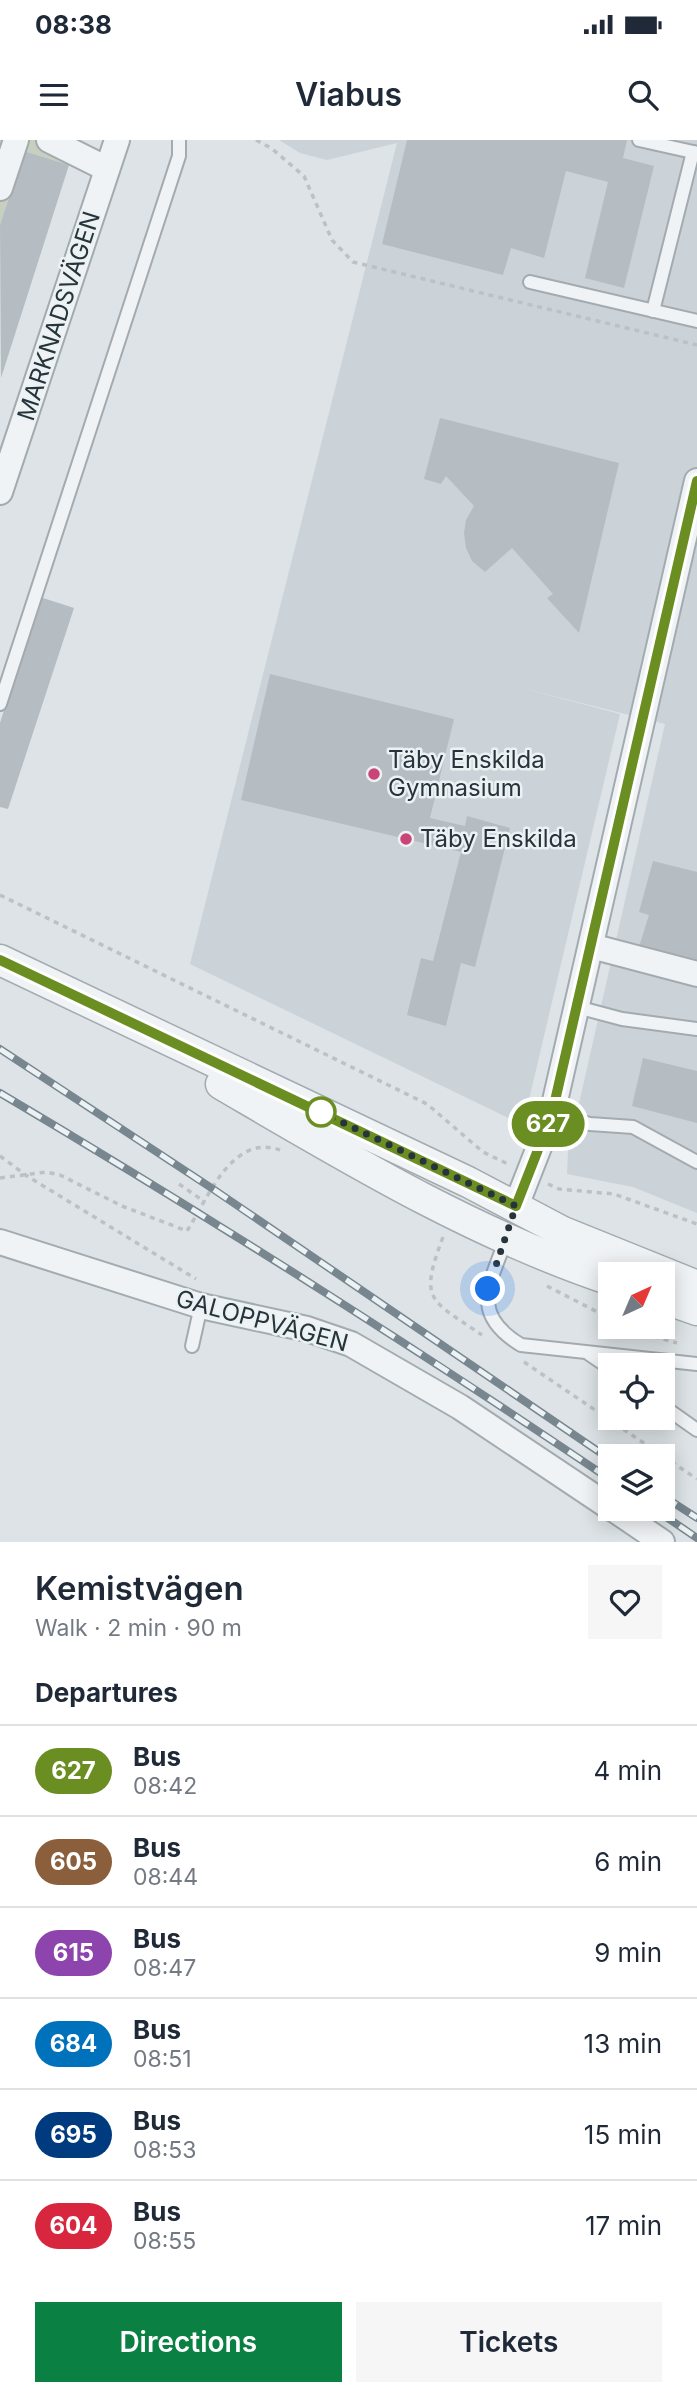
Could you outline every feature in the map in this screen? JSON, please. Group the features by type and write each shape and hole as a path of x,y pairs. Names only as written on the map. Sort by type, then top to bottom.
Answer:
{"street":[{"path":"0,188 16,140"},
{"path":"49,140 107,169"},
{"name":"MARKNADSVÄGEN","path":"0,492 117,140"},
{"path":"506,1239 552,1114 697,481"},
{"path":"591,946 697,974"},
{"path":"0,960 468,1182 563,1231 697,1286"},
{"path":"0,978 183,1062 313,1138 506,1239 598,1275"},
{"name":"GALOPPVÄGEN","path":"0,1242 201,1306 307,1329 351,1344 460,1407 598,1499"},
{"path":"676,1303 697,1310"},
{"name":"GALOPPVÄGEN","path":"630,1521 662,1542"}],"lane":[{"path":"0,704 179,156 179,140"},
{"path":"639,140 695,153 653,311"},
{"path":"530,282 697,321"},
{"path":"577,1007 622,1019 697,1029"},
{"path":"552,1114 590,1124 633,1127 697,1162"},
{"path":"506,1239 488,1289 488,1308 493,1322 505,1335 521,1345 697,1364"},
{"path":"192,1346 201,1306"},
{"path":"585,1351 598,1360"},
{"path":"675,1414 697,1430"}],"path":[{"path":"256,140 271,148 304,176 332,240 353,262 697,345"},
{"path":"0,895 427,1104 483,1152 528,1175 559,1189 614,1194 697,1224"},
{"path":"0,1178 46,1172 60,1175 131,1210 187,1231 227,1168 239,1154 261,1146 284,1152"},
{"path":"468,1182 483,1152"},
{"path":"0,1156 27,1176 206,1285 201,1306"},
{"path":"179,1184 205,1202"},
{"path":"538,1281 598,1312"},
{"path":"662,1339 679,1344"},
{"path":"675,1464 697,1479"}],"shaded area":[{"path":"279,140 697,140 697,1213 633,1187 567,1174 568,1152 665,724 518,687 620,714 523,1125 190,964 397,143 327,160 300,153"}],"green space":[{"path":"0,140 74,140 69,165 24,151 0,225"}],"building":[{"path":"407,140 627,140 623,158 654,166 624,288 585,278 608,182 566,171 544,258 511,248 503,275 382,244"},
{"path":"24,151 69,165 1,378 0,225"},
{"path":"440,418 619,463 579,633 547,598 553,594 512,548 485,572 472,561 466,548 464,533 466,520 474,506 446,476 441,484 424,479"},
{"path":"40,597 74,608 8,809 0,807 0,723"},
{"name":"Täby Enskilda Gymnasium","path":"270,674 454,719 430,818 465,826 467,816 510,828 475,967 461,963 446,1026 407,1015 421,958 433,961 461,852 241,800"},
{"path":"653,861 697,872 697,960 639,947 649,915 639,912"},
{"path":"643,1058 697,1071 697,1123 632,1106"}],"railway":[{"path":"0,1049 213,1189 598,1451"},
{"path":"0,1093 308,1282 598,1471"},
{"path":"675,1504 697,1518"},
{"path":"672,1521 697,1538"}],"bus line":[{"name":"627","path":"0,960 516,1206 552,1114 697,481"}],"place":[{"name":"Täby Enskilda Gymnasium","path":"374,774"},
{"name":"Täby Enskilda","path":"406,839"}],"route":[{"path":"321,1112 516,1206 488,1289"}]}
